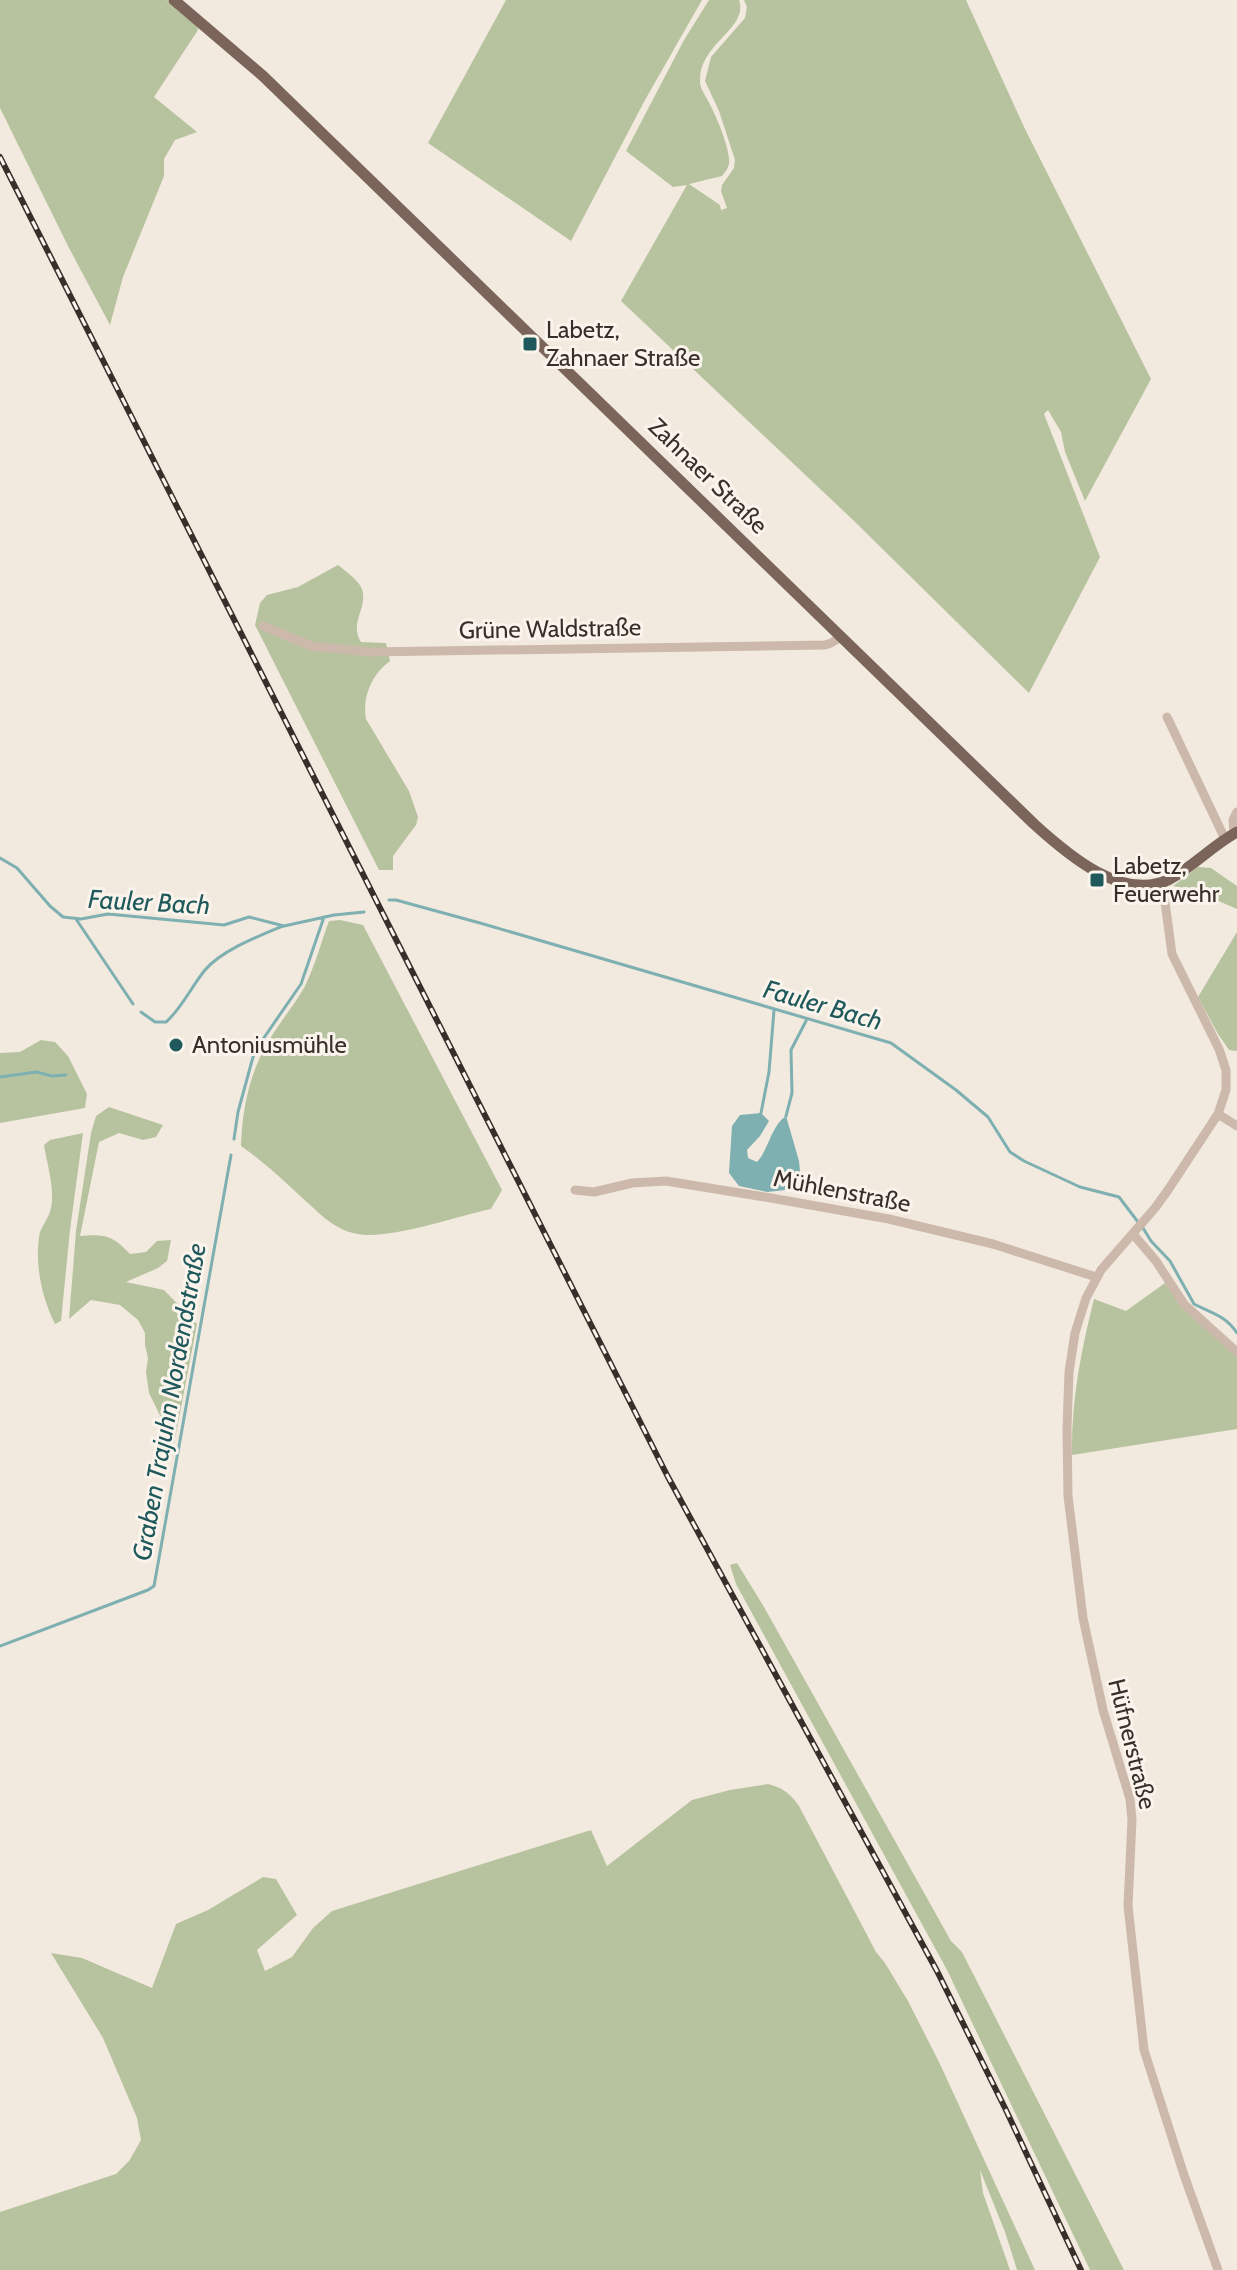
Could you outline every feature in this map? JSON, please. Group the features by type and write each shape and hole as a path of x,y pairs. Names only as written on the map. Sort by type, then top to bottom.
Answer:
{"main road":[{"name":"Zahnaer Straße","path":"174,0 263,76 1034,824 1058,845 1122,883 1144,887 1160,883"},
{"path":"1160,883 1181,872 1232,835"}],"street":[{"name":"Grüne Waldstraße","path":"263,626 311,646 370,652 825,645 841,637"},
{"path":"1167,717 1232,835"},
{"path":"1232,835 1237,812"},
{"name":"Hüfnerstraße","path":"1160,883 1172,954 1223,1059 1226,1090 1218,1114 1168,1190 1096,1277 1086,1298 1075,1333 1068,1390 1067,1475 1077,1581 1098,1691 1130,1799 1132,1820 1128,1895 1144,2050 1218,2270"},
{"path":"1218,1114 1237,1126"},
{"name":"Mühlenstraße","path":"575,1190 594,1192 632,1183 666,1181 771,1198 889,1219 993,1244 1096,1277"},
{"path":"1135,1232 1184,1304 1237,1352"}],"green space":[{"path":"0,0 167,0 197,24 198,30 154,97 197,132 175,140 164,159 164,176 123,277 110,325 0,108"},
{"path":"506,0 702,0 571,241 428,143"},
{"path":"709,0 739,0 737,20 707,56 700,81 724,137 729,166 722,176 689,184 720,205 721,210 727,208 722,185 734,168 735,160 719,111 705,81 711,57 745,18 747,7 744,0 966,0 1025,129 1151,379 1085,501 1065,452 1061,432 1048,410 1044,414 1100,557 1029,693 852,519 621,301 687,185 673,187 626,151 684,40"},
{"path":"338,565 361,587 363,601 357,628 361,642 386,643 390,661 378,672 370,687 366,719 409,791 418,817 416,825 393,856 393,870 379,870 255,625 260,603 267,595 298,587"},
{"path":"1198,867 1211,868 1237,886 1237,909 1193,890 1173,886"},
{"path":"329,921 363,925 502,1190 491,1209 388,1234 353,1233 324,1218 241,1146 243,1120 255,1068 271,1037 305,986"},
{"path":"1237,932 1237,1051 1229,1050 1198,997"},
{"path":"41,1040 55,1042 68,1056 87,1094 85,1108 0,1123 0,1053 20,1052"},
{"path":"109,1107 163,1125 156,1137 143,1140 119,1133 99,1142 80,1236 108,1237 130,1254 146,1252 157,1241 171,1240 167,1261 126,1282 164,1290 197,1324 174,1444 149,1393 145,1333 138,1320 120,1305 91,1300 69,1319 76,1231 91,1133 96,1116"},
{"path":"83,1133 61,1321 55,1324 43,1293 38,1259 40,1233 52,1201 44,1145 50,1140"},
{"path":"1165,1283 1181,1306 1237,1356 1237,1429 1072,1455 1078,1376 1094,1299 1126,1311"},
{"path":"737,1563 951,1941 962,1952 1124,2270 1090,2270 947,1970 736,1584 730,1565"},
{"path":"768,1784 786,1792 799,1806 876,1952 908,2001 1035,2270 1017,2270 980,2170 983,2193 1010,2270 0,2270 0,2212 116,2174 129,2161 141,2140 137,2118 103,2038 51,1953 82,1958 152,1988 176,1924 208,1910 263,1877 276,1879 297,1915 257,1950 265,1971 292,1957 313,1928 332,1911 591,1830 607,1866 692,1800"}],"water":[{"path":"761,1113 769,1121 747,1150 748,1158 757,1162 786,1116 799,1161 801,1182 795,1189 767,1192 739,1186 729,1173 732,1126 740,1115"}],"waterway":[{"name":"Fauler Bach","path":"0,858 17,868 63,917 81,919 108,914 224,925 249,917 284,926 364,912"},
{"name":"Fauler Bach","path":"389,900 480,923 891,1043 988,1117 1010,1152 1080,1187 1119,1197 1138,1222"},
{"name":"Graben Trajuhn Nordendstraße","path":"234,1139 253,1057 301,984 324,917"},
{"path":"76,919 133,1004"},
{"path":"141,1012 155,1022 166,1022 212,963 241,944 283,926"},
{"path":"761,1113 769,1072 774,1010"},
{"path":"786,1116 792,1093 791,1050 806,1021"},
{"path":"0,1077 36,1072 66,1075"},
{"name":"Graben Trajuhn Nordendstraße","path":"0,1646 154,1586 231,1155"},
{"name":"Fauler Bach","path":"1143,1228 1170,1261 1194,1304 1223,1318 1237,1333"}],"railway":[{"path":"0,157 668,1477 937,1971 1081,2270"}],"place":[{"name":"Labetz, Zahnaer Straße","path":"530,344"},
{"name":"Labetz, Feuerwehr","path":"1097,880"},
{"name":"Antoniusmühle","path":"176,1045"}]}
